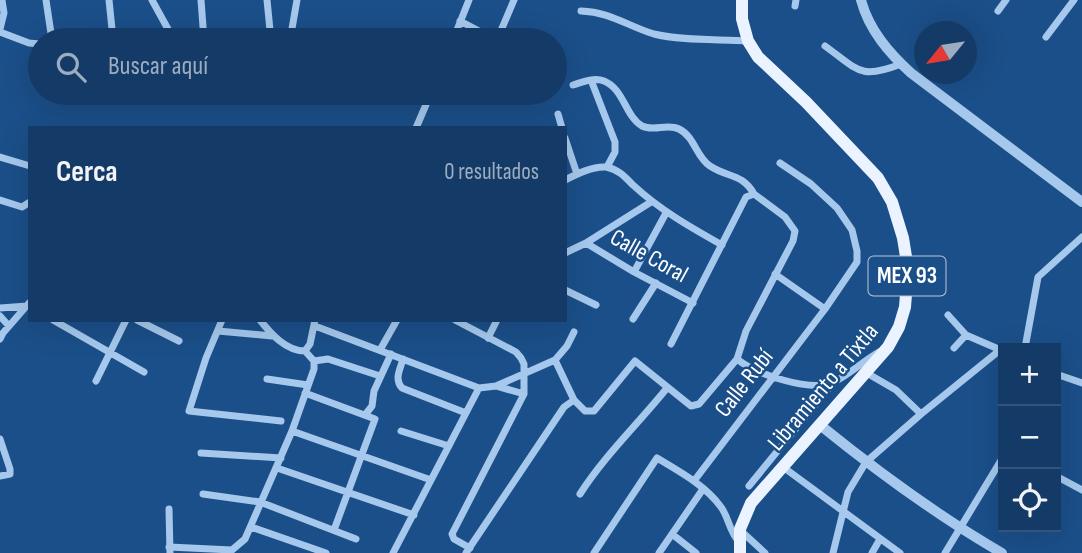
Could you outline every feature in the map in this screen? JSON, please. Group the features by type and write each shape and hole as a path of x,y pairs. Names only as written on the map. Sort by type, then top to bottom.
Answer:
{"main road":[{"name":"Libramiento a Tixtla","path":"740,548 740,529 751,503 888,347 899,327 905,307 908,269 903,238 892,202 878,178 806,102 758,57 748,41 741,19 742,0"}],"street":[{"path":"2,0 4,22 0,30 28,43"},
{"path":"46,0 50,28"},
{"path":"109,0 111,28"},
{"path":"152,0 167,28"},
{"path":"201,0 203,28"},
{"path":"267,0 270,28"},
{"path":"292,28 297,0"},
{"path":"457,28 469,0"},
{"path":"502,28 514,0"},
{"path":"861,0 864,12 890,54 1082,202"},
{"path":"998,10 1006,0"},
{"path":"1046,37 1075,0 1082,4"},
{"path":"581,11 616,17 632,27 658,35 748,41"},
{"path":"460,21 474,28"},
{"path":"825,46 859,71 881,72 901,64"},
{"path":"590,80 615,142 615,152 607,167"},
{"path":"555,360 574,400 585,411 594,411 635,361 695,407 737,359 746,331 793,241 794,231 785,217 754,194 748,184 708,165 693,140 683,131 671,126 656,129 645,127 635,120 615,87 605,81 590,80 573,85"},
{"path":"417,126 426,105"},
{"path":"558,114 561,126"},
{"path":"567,144 577,174"},
{"path":"0,157 28,165"},
{"name":"Calle Rubí","path":"694,481 825,309 857,262 852,230 837,208 780,163"},
{"path":"567,179 597,168 607,167 618,171 666,213 722,245"},
{"path":"671,344 747,197 754,194"},
{"path":"0,200 22,207 28,203"},
{"path":"567,251 586,243 651,202"},
{"path":"634,272 666,213"},
{"path":"1026,343 1038,277 1082,237"},
{"name":"Calle Coral","path":"586,243 693,303"},
{"path":"775,274 825,309"},
{"path":"633,319 656,283"},
{"path":"567,291 596,305"},
{"path":"0,308 28,305"},
{"path":"0,339 28,306"},
{"path":"948,315 966,335 998,349"},
{"path":"0,316 9,326"},
{"path":"57,322 144,372"},
{"path":"96,381 125,322"},
{"path":"141,322 179,341"},
{"path":"221,322 206,358 190,411 281,421"},
{"path":"262,322 272,336 298,351 305,351 314,361"},
{"path":"380,350 396,322"},
{"path":"459,322 516,352 524,364 524,394 452,534 454,539 468,550 564,407 574,400"},
{"path":"488,338 496,322"},
{"path":"305,351 310,344 315,323 479,388 496,386 555,360 574,332"},
{"path":"218,331 272,336"},
{"path":"954,348 966,335"},
{"path":"749,486 834,382 888,347"},
{"path":"365,415 372,406 374,391 391,354"},
{"path":"833,553 848,492 866,462 921,414 998,354"},
{"path":"314,361 328,359 380,376"},
{"path":"403,359 398,383 402,388 466,413"},
{"path":"737,359 773,378 818,386 834,382"},
{"path":"169,509 170,550 233,550 240,546 251,527 292,431 314,361"},
{"path":"865,372 906,398 921,414"},
{"path":"1061,376 1082,383"},
{"path":"267,379 307,389 374,419 334,530"},
{"path":"496,386 524,394"},
{"path":"393,553 479,388"},
{"path":"580,494 596,469 635,428 667,388"},
{"path":"820,425 866,462 960,528 1002,553"},
{"path":"292,431 431,480"},
{"path":"401,431 449,446"},
{"path":"0,439 10,474 0,476"},
{"path":"201,453 281,458"},
{"path":"594,553 657,458 694,481 720,506 740,548"},
{"path":"944,553 998,465"},
{"path":"783,467 900,553"},
{"path":"277,468 414,515"},
{"path":"1061,480 1082,490"},
{"path":"659,553 703,489"},
{"path":"203,495 260,502 356,539"},
{"path":"251,527 326,553"},
{"path":"740,529 765,553"},
{"path":"672,534 696,553"},
{"path":"872,553 880,539"}]}
